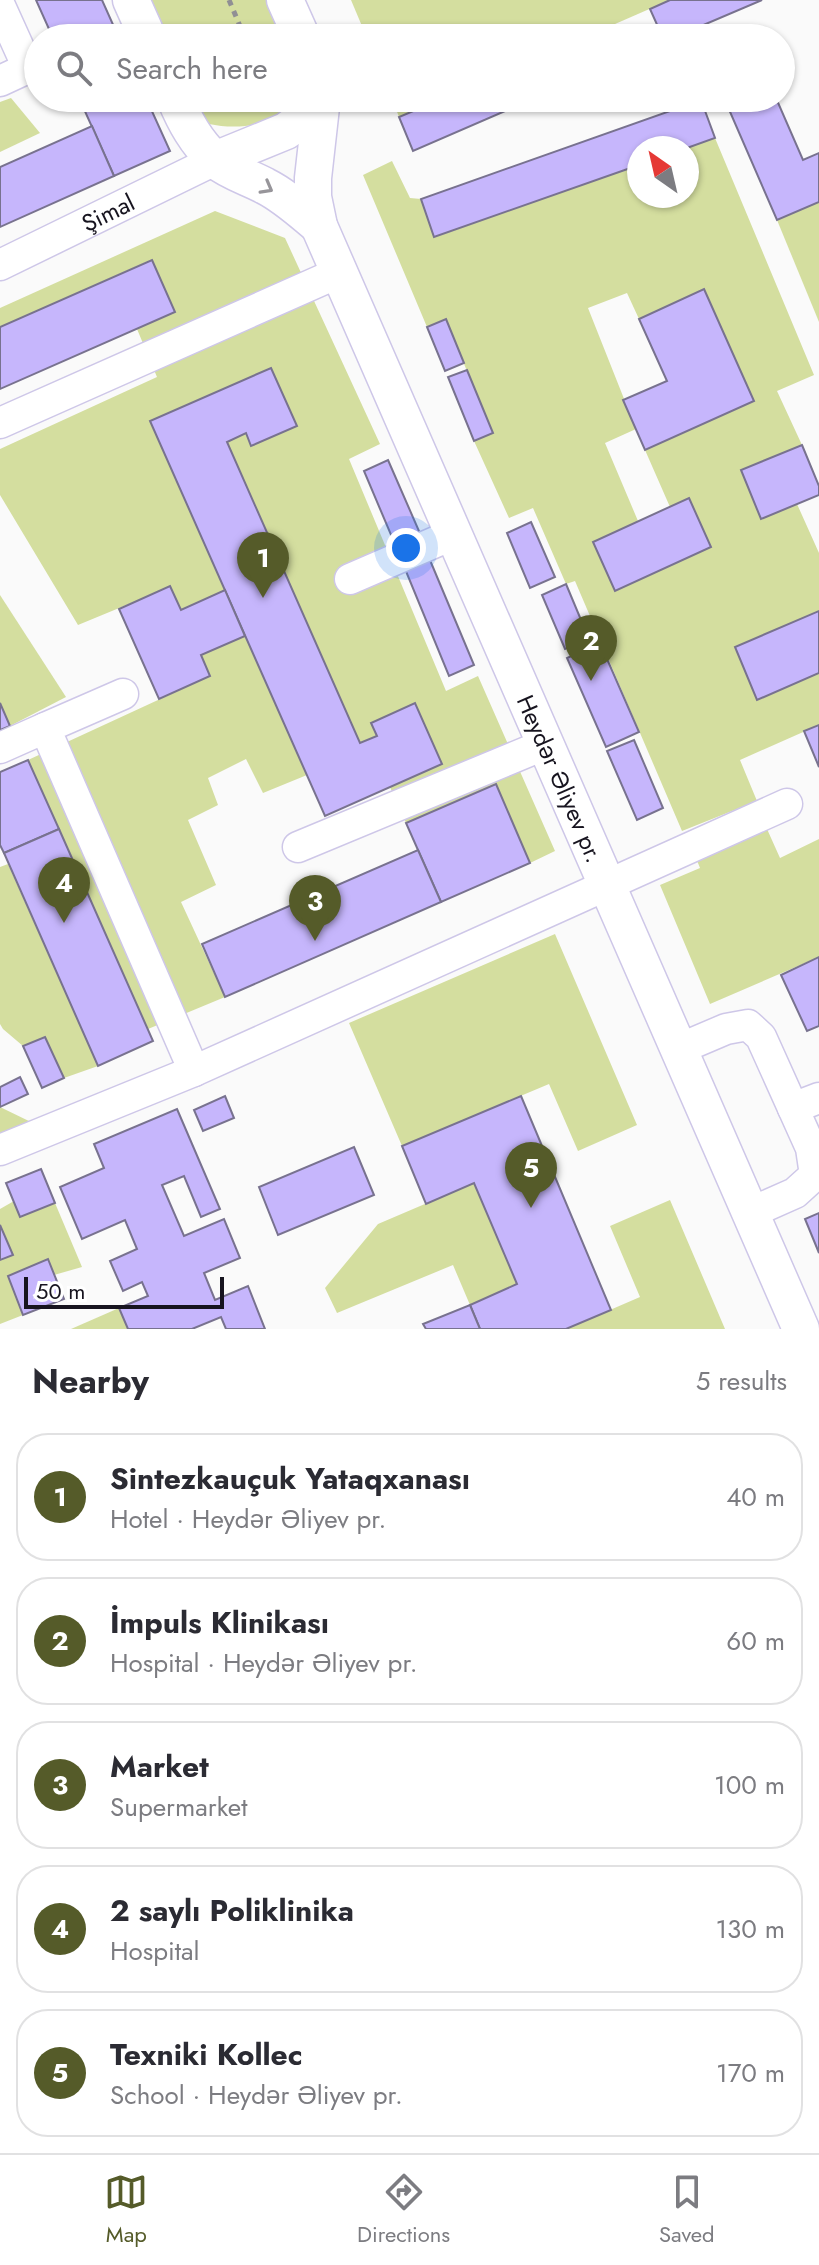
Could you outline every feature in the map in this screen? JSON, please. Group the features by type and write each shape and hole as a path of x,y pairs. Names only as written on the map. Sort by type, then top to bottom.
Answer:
{"main road":[{"path":"131,0 142,24"},
{"path":"285,0 296,24"},
{"name":"Heydər Əliyev pr.","path":"182,112 194,137 215,160 267,187 319,226"},
{"path":"215,160 286,131 301,120 305,112"},
{"name":"Heydər Əliyev pr.","path":"320,112 313,178 319,226 801,1329"}],"street":[{"path":"0,6 24,59"},
{"path":"0,81 24,70"},
{"name":"Şimal","path":"0,265 215,160"},
{"path":"0,423 340,272"},
{"path":"350,579 454,534"},
{"path":"0,748 123,694"},
{"path":"45,728 194,1071"},
{"path":"298,847 546,744"},
{"path":"0,1150 194,1071 787,804"},
{"path":"679,1049 726,1029 748,1025 761,1037 806,1103 815,1175 795,1193 750,1213"}],"path":[{"path":"229,0 239,24"}],"green space":[{"path":"147,0 269,0 280,24 157,24"},
{"path":"351,0 670,0 615,24 361,24"},
{"path":"11,98 40,133 0,152 0,102"},
{"path":"200,112 281,112 267,121 244,126 209,124"},
{"path":"715,138 814,375 777,391 802,445 741,471 761,519 797,504 819,553 819,611 735,647 758,699 819,673 819,725 740,760 757,801 682,831 575,581 566,584 533,508 509,518 474,441 492,432 446,320 427,327 363,175 392,161 410,198 421,199 435,237 627,169 627,208 699,208 699,144","holes":["704,290 753,401 645,450 670,507 689,498 711,547 615,591 593,542 638,521 605,443 636,429 588,308 627,293 639,319"]},
{"path":"819,202 819,322 777,220"},
{"path":"215,211 285,238 380,444 349,459 446,691 478,676 555,851 530,863 495,784 406,823 390,787 441,764 414,704 371,723 377,736 360,743 227,442 246,433 251,445 296,426 271,368 151,421 225,590 181,610 170,587 78,625 0,495 0,449 157,377 137,329 174,312 151,260 0,327 0,308"},
{"path":"0,595 66,697 10,726 0,703"},
{"path":"245,636 307,775 263,793 246,759 208,778 218,805 188,820 216,885 181,902 225,997 148,1029 28,760 210,676 201,655"},
{"path":"767,829 780,858 819,839 819,957 710,1004 660,885 700,868 696,858"},
{"path":"8,864 98,1066 64,1078 45,1037 23,1046 0,1024 0,867"},
{"path":"555,934 637,1125 578,1151 549,1084 402,1146 349,1023"},
{"path":"0,1107 33,1123 0,1138"},
{"path":"474,1183 517,1284 470,1305 453,1265 337,1313 325,1288 378,1224"},
{"path":"670,1200 725,1329 566,1329 640,1297 610,1226"},
{"path":"14,1201 20,1217 55,1203 82,1267 54,1275 47,1260 8,1276 23,1315 0,1324 0,1260 12,1255 0,1225 0,1209"},
{"path":"119,1308 128,1329 71,1329"}],"building":[{"path":"36,0 102,0 113,24 47,24"},
{"path":"670,0 762,0 706,24 657,24 650,9"},
{"path":"85,112 152,112 170,151 114,176"},
{"path":"411,112 503,112 413,151 399,117"},
{"path":"667,112 705,112 715,138 699,144 699,136 627,136 627,169 434,237 421,199"},
{"path":"730,112 782,112 803,160 819,153 819,202 777,220"},
{"path":"92,126 114,176 0,227 0,167"},
{"path":"152,260 175,312 0,389 0,327"},
{"path":"704,289 754,401 645,450 623,400 667,381 639,319"},
{"path":"446,319 464,363 445,371 427,327"},
{"path":"271,368 297,426 251,446 246,433 227,442 360,743 377,736 371,723 415,703 442,764 325,816 150,421"},
{"path":"467,370 493,433 474,441 448,377"},
{"path":"802,445 819,486 819,495 761,519 741,470"},
{"path":"388,460 422,538 397,549 364,471"},
{"path":"689,498 711,547 615,591 593,542"},
{"path":"531,522 555,577 530,588 507,533"},
{"path":"427,553 474,665 449,676 403,564"},
{"path":"566,584 589,639 565,649 542,595"},
{"path":"170,586 181,610 225,590 245,636 201,655 210,676 159,699 119,609"},
{"path":"819,611 819,673 757,700 735,647"},
{"path":"600,643 639,732 606,747 567,658"},
{"path":"0,703 10,726 0,730"},
{"path":"819,725 819,767 804,731"},
{"path":"634,740 663,808 637,820 607,751"},
{"path":"28,760 59,829 4,853 0,845 0,772"},
{"path":"496,784 530,863 441,902 406,823"},
{"path":"59,829 153,1041 98,1066 4,853"},
{"path":"418,850 441,902 225,997 202,944"},
{"path":"819,957 819,1026 807,1031 781,975"},
{"path":"45,1037 64,1078 42,1088 23,1046"},
{"path":"20,1077 28,1094 0,1107 0,1087"},
{"path":"225,1096 234,1118 203,1131 194,1110"},
{"path":"521,1096 611,1310 566,1329 480,1329 470,1305 517,1284 474,1183 426,1204 402,1146"},
{"path":"177,1109 220,1209 201,1217 184,1176 162,1185 184,1236 224,1219 240,1258 204,1273 215,1300 248,1286 265,1329 226,1329 221,1317 192,1329 128,1329 119,1308 148,1296 142,1282 123,1291 110,1261 137,1249 125,1220 82,1239 60,1187 104,1168 94,1144"},
{"path":"354,1147 374,1195 278,1235 259,1187"},
{"path":"41,1169 55,1203 20,1217 6,1183"},
{"path":"819,1213 819,1253 805,1219"},
{"path":"0,1225 13,1255 0,1260"},
{"path":"48,1259 64,1299 23,1315 8,1276"},
{"path":"470,1305 480,1329 426,1329 423,1324"}],"place":[{"name":"Sintezkauçuk Yataqxanası","path":"263,598"},
{"name":"İmpuls Klinikası","path":"591,681"},
{"name":"2 saylı Poliklinika","path":"64,923"},
{"name":"Market","path":"315,941"},
{"name":"Texniki Kollec","path":"531,1208"}]}
